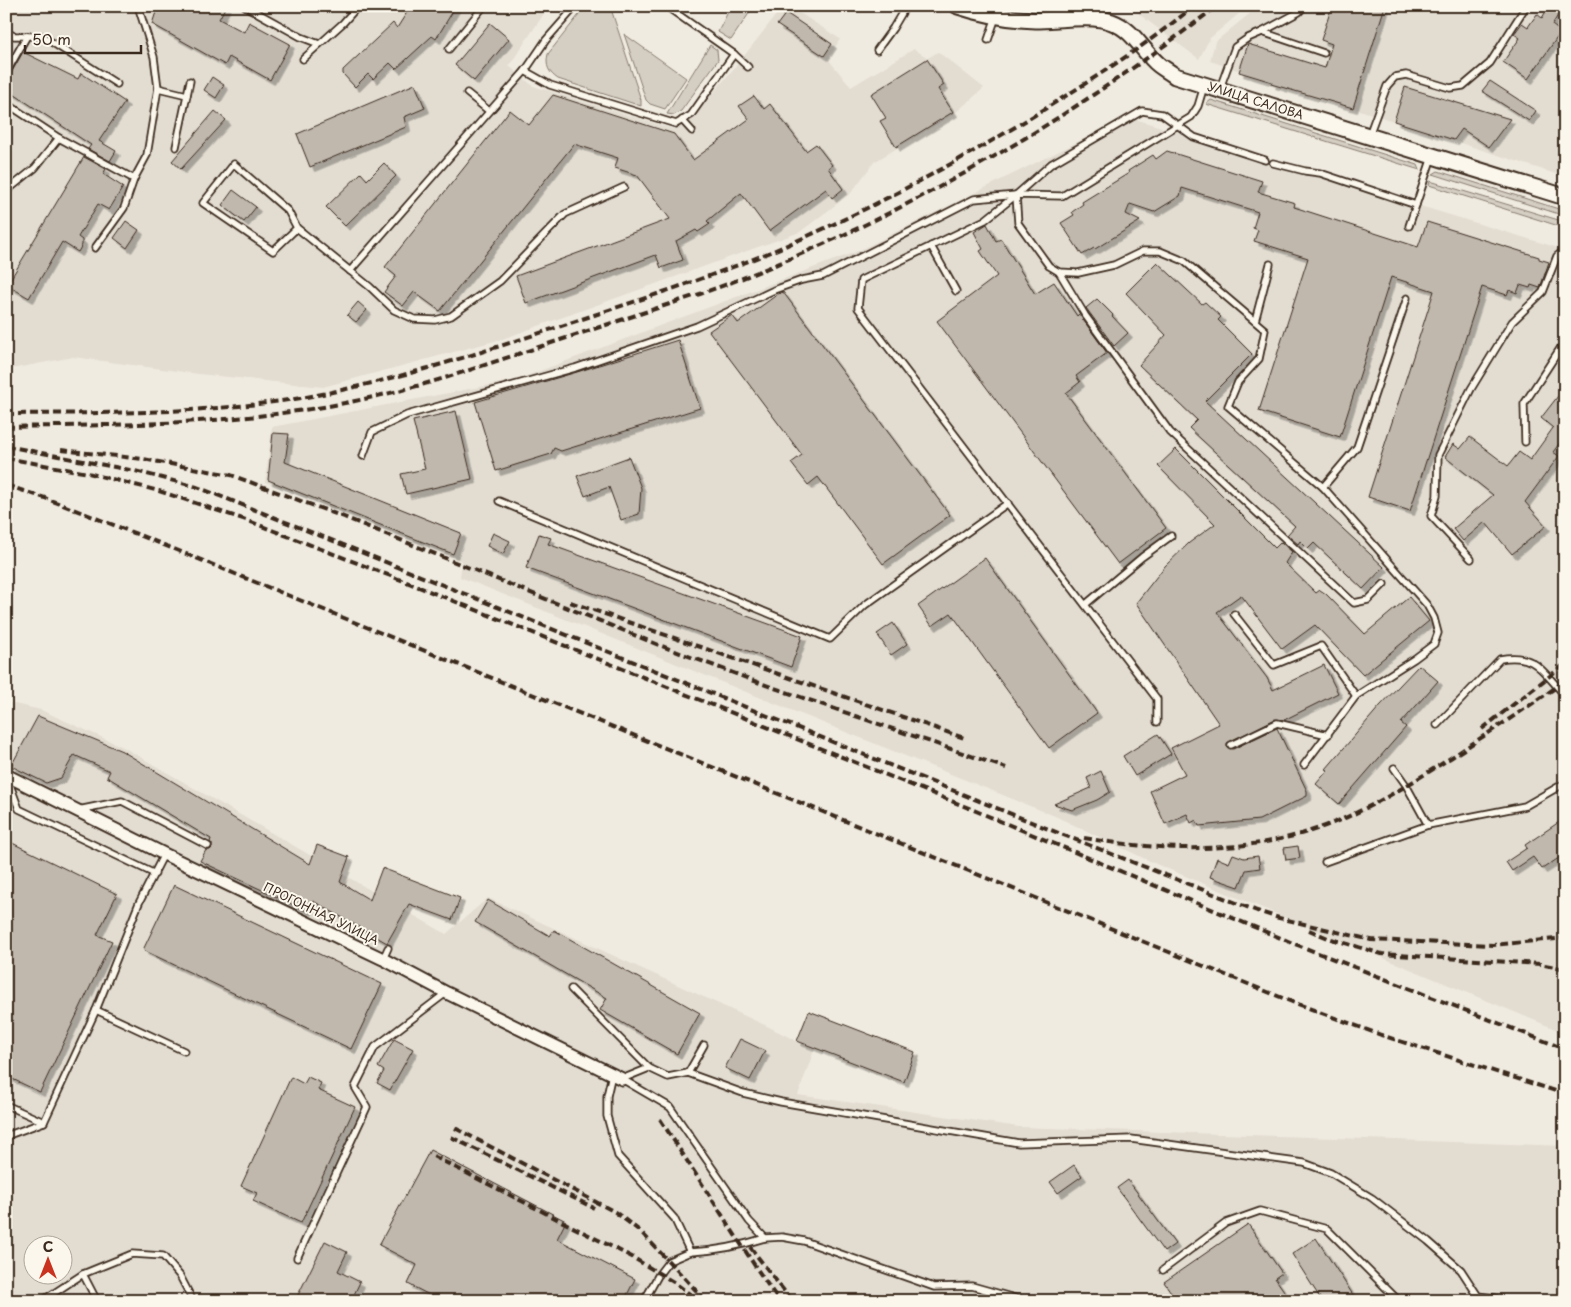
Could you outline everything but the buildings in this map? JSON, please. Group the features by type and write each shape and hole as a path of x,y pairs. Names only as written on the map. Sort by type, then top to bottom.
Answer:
{"street":[{"name":"УЛИЦА САЛОВА","path":"958,6 996,17 1036,20 1089,18 1110,20 1122,26 1134,36 1159,65 1175,76 1565,198"},
{"name":"ПРОГОННАЯ УЛИЦА","path":"6,775 164,854 383,959 435,981 447,993 617,1076"}],"lane":[{"path":"95,248 124,208 134,180 147,156 158,88 154,57 138,6"},
{"path":"246,6 301,37 319,44"},
{"path":"303,59 343,23 358,6"},
{"path":"449,50 484,6"},
{"path":"350,271 525,71 546,40 576,6"},
{"path":"666,6 734,54 748,67"},
{"path":"877,50 906,6"},
{"path":"1220,90 1235,47 1248,38 1298,12 1304,6"},
{"path":"1369,137 1387,86 1395,77 1406,75 1450,88 1464,86 1490,63 1526,6"},
{"path":"988,40 996,17"},
{"path":"6,32 14,36 42,36 117,84"},
{"path":"1262,32 1324,53"},
{"path":"6,73 27,36"},
{"path":"525,71 550,85 676,124 691,116 734,54"},
{"path":"176,148 190,81"},
{"path":"363,456 372,432 407,415 575,368 697,326 774,290 802,280 823,276 974,199 1016,195 1062,196 1191,117 1198,106 1204,86"},
{"path":"158,88 188,95"},
{"path":"467,93 490,111"},
{"path":"6,102 59,138 134,180"},
{"path":"1157,722 1157,699 858,308 861,280 985,220 1051,164 1142,111 1162,114 1180,125 1194,137 1264,160"},
{"path":"682,120 692,132"},
{"path":"6,189 9,189 35,168 59,138"},
{"path":"1409,226 1432,156"},
{"path":"1273,163 1305,172 1320,173 1416,205"},
{"path":"297,228 273,251 203,203 234,164 288,211 297,228 394,310 414,319 435,320 451,316 500,281 565,214 624,187"},
{"path":"1016,195 1018,222 1049,266 1059,272 1078,273 1114,265 1143,251 1160,251 1184,261 1265,330 1259,359 1238,382 1228,406 1323,487 1427,605 1434,618 1438,633 1434,644 1356,696 1304,765"},
{"path":"931,246 956,291"},
{"path":"1471,559 1432,516 1437,496 1438,455 1471,389 1512,322 1543,292 1557,256 1565,250"},
{"path":"1255,321 1270,264"},
{"path":"1059,272 1084,315 1170,432 1354,603 1368,600 1384,584"},
{"path":"1323,487 1357,447 1407,298"},
{"path":"1525,442 1524,404 1565,341"},
{"path":"499,501 830,639 866,605 1008,504"},
{"path":"1086,604 1142,557 1171,536"},
{"path":"1234,614 1274,665 1321,646 1356,696"},
{"path":"1437,725 1500,659 1515,656 1532,661 1565,695"},
{"path":"1231,745 1277,723 1328,735"},
{"path":"1394,768 1406,785 1428,825"},
{"path":"6,775 19,809 155,874"},
{"path":"1326,862 1428,825 1525,806 1565,783"},
{"path":"76,810 122,801 208,846"},
{"path":"6,1136 44,1122 96,1010 139,903 164,854"},
{"path":"383,959 388,948"},
{"path":"571,989 649,1068 668,1077 688,1072 743,1093 781,1102 1020,1143 1131,1139 1304,1163 1331,1173 1372,1198 1461,1270 1478,1296"},
{"path":"297,1258 367,1107 355,1087 375,1048 447,993"},
{"path":"96,1010 184,1051"},
{"path":"688,1072 704,1045"},
{"path":"649,1068 617,1076 607,1096 607,1116 618,1156 674,1218 690,1252"},
{"path":"617,1076 670,1107 749,1221 765,1238"},
{"path":"6,1105 44,1122"},
{"path":"1164,1270 1226,1223 1260,1211 1327,1229 1399,1301"},
{"path":"644,1301 659,1274 669,1261 690,1252 712,1251 765,1238 782,1237 804,1241 934,1287 972,1286 1026,1301"},
{"path":"42,1301 83,1274 132,1254 163,1256 180,1276 193,1301"},
{"path":"83,1274 97,1301"},
{"path":"1469,1301 1478,1296 1495,1298 1499,1301"}],"shaded area":[{"path":"6,6 549,6 509,66 533,86 673,129 692,118 783,6 789,6 840,39 828,59 851,87 914,49 928,58 938,52 984,88 954,114 874,162 851,193 800,232 502,339 323,387 199,374 73,357 6,370"},
{"path":"586,6 610,6 641,100 641,106 558,79 548,69 548,54"},
{"path":"731,6 754,6 731,40 718,32"},
{"path":"1128,6 1248,6 1210,38 1199,59"},
{"path":"1259,6 1565,6 1565,177 1210,61 1215,42"},
{"path":"624,34 686,78 665,109 650,104 646,100"},
{"path":"710,45 717,50 718,60 681,111 674,115 667,114"},
{"path":"1211,100 1418,165 1420,170 1206,104"},
{"path":"1128,117 1565,250 1565,1033 1156,864 1055,816 460,577 462,561 265,482 272,427 516,380 858,251"},
{"path":"1438,171 1565,211 1565,216 1433,174"},
{"path":"1430,181 1565,222 1565,228 1429,185"},
{"path":"6,702 41,710 123,747 446,934 488,898 769,1027 814,1050 798,1095 1019,1127 1565,1146 1565,1301 6,1301"}],"railway":[{"path":"6,414 191,410 301,398 369,384 436,366 502,346 671,289 748,261 841,221 939,170 1035,115 1096,76 1156,36 1194,6"},
{"path":"6,427 188,422 261,416 335,405 392,393 448,377 700,294 837,238 970,170 1034,133 1097,93 1217,6"},
{"path":"6,446 135,471 197,487 1061,834 1279,918 1371,940 1493,945 1565,938"},
{"path":"61,450 143,459 231,475 344,517 659,645 760,683 1006,768"},
{"path":"6,458 88,473 159,491 246,520 414,585 976,811 1295,944 1565,1049"},
{"path":"6,485 45,498 139,535 1295,1003 1381,1035 1565,1094"},
{"path":"570,602 967,739"},
{"path":"1482,729 1565,664"},
{"path":"1084,838 1164,847 1218,847 1271,841 1318,829 1378,802 1415,780 1495,729 1565,681"},
{"path":"1309,930 1328,938 1382,954 1540,964 1565,969"},
{"path":"660,1119 779,1301"},
{"path":"455,1128 615,1212 641,1232 706,1301"},
{"path":"451,1137 594,1208"},
{"path":"433,1156 632,1257 675,1283 699,1301"},
{"path":"750,1247 792,1301"}]}
